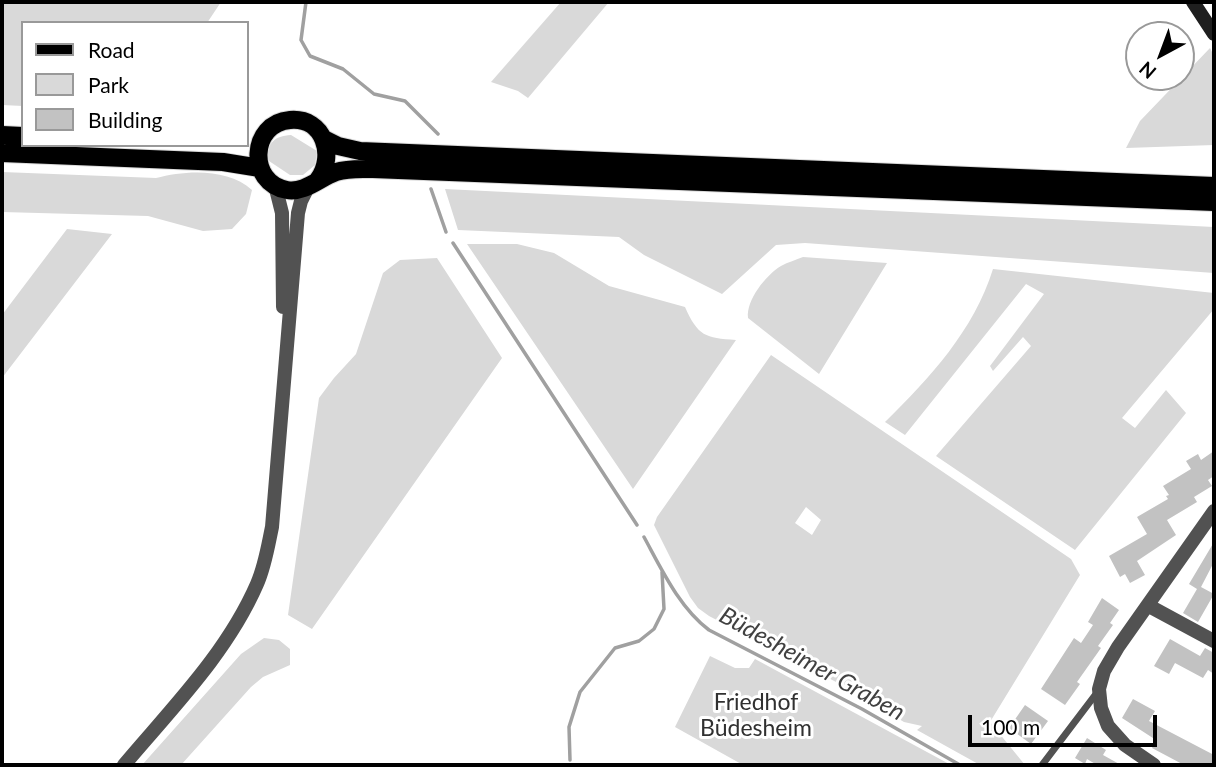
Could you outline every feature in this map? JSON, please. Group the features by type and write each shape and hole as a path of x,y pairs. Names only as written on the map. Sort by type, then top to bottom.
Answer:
{"main road":[{"path":"1214,186 360,151 338,146 324,139 310,124 290,120 255,137 260,168 269,181 293,191 352,169 373,169 1214,202"},
{"path":"2,135 21,136"},
{"path":"313,184 323,173 328,156 324,139"},
{"path":"2,153 223,162 260,168"}],"street":[{"path":"1193,2 1214,34"},
{"path":"124,765 215,657 240,618 258,582 272,527 298,213 301,201 313,184"},
{"path":"275,185 282,213 284,368"},
{"path":"1154,765 1125,746 1108,726 1101,708 1099,689 1104,671 1118,646 1214,511"},
{"path":"1149,606 1214,640"}],"lane":[{"path":"1042,765 1099,689"}],"green space":[{"path":"2,2 221,2 208,21 21,21 21,106 2,105"},
{"path":"561,2 609,2 528,98 518,91 491,82"},
{"path":"1210,48 1214,56 1214,145 1126,148 1140,121 1169,91 1195,91 1195,64"},
{"path":"291,135 317,151 315,165 303,175 290,175 266,159 273,141"},
{"path":"2,172 156,178 193,172 219,174 252,190 246,214 232,229 203,231 148,216 2,212"},
{"path":"445,189 1214,227 1214,273 805,243 776,245 722,294 644,255 619,237 458,230"},
{"path":"67,229 112,234 2,378 2,315"},
{"path":"467,244 517,244 554,253 609,286 685,307 694,324 704,334 736,340 633,489"},
{"path":"803,257 887,263 819,374 748,318 750,304 769,275 781,266"},
{"path":"437,258 502,358 312,629 288,615 319,398 356,354 383,273 400,260"},
{"path":"993,269 1214,293 1214,309 1122,418 1135,428 1166,390 1186,413 1075,550 936,456 1031,346 1023,337 993,371 990,366 1044,294 1026,284 905,435 885,422 949,352 974,312"},
{"path":"771,355 1071,559 1080,575 990,722 1025,765 980,765 917,730 922,726 904,722 838,683 709,616 698,608 690,597 654,525","holes":["806,507 821,520 812,535 795,523"]},
{"path":"264,638 279,640 290,649 290,665 263,677 251,687 181,765 142,765 241,654"},
{"name":"Friedhof Büdesheim","path":"710,656 735,668 749,668 755,659 951,765 743,765 675,727"}],"building":[{"path":"1214,451 1214,476 1208,480 1212,486 1194,497 1197,502 1167,520 1176,535 1137,561 1145,575 1130,583 1125,574 1120,577 1109,556 1147,534 1137,517 1168,499 1166,496 1169,495 1163,486 1191,469 1186,461 1198,454 1201,460"},
{"path":"1214,542 1214,562 1201,587 1214,594 1198,622 1183,613 1197,589 1189,584"},
{"path":"1102,598 1119,610 1110,623 1113,625 1098,646 1101,648 1077,682 1080,684 1065,705 1041,689 1074,638 1081,643 1093,625 1088,622"},
{"path":"1170,639 1200,656 1205,648 1214,653 1214,674 1208,670 1203,678 1175,663 1169,674 1154,666"},
{"path":"1133,699 1155,711 1149,721 1214,755 1214,765 1184,765 1152,748 1156,740 1122,718"},
{"path":"1025,705 1048,721 1031,744 1009,728"},
{"path":"1087,738 1106,750 1103,755 1121,765 1097,765 1087,759 1085,764 1075,758"}],"waterway":[{"name":"Büdesheimer Graben","path":"306,2 301,40 310,56 343,69 374,94 405,101 438,134"},
{"name":"Büdesheimer Graben","path":"431,189 446,232"},
{"name":"Büdesheimer Graben","path":"453,243 637,525"},
{"name":"Büdesheimer Graben","path":"644,537 680,599 709,630 862,709 960,765"},
{"path":"570,760 569,727 580,692 615,648 639,641 654,629 664,609 662,572"}]}
